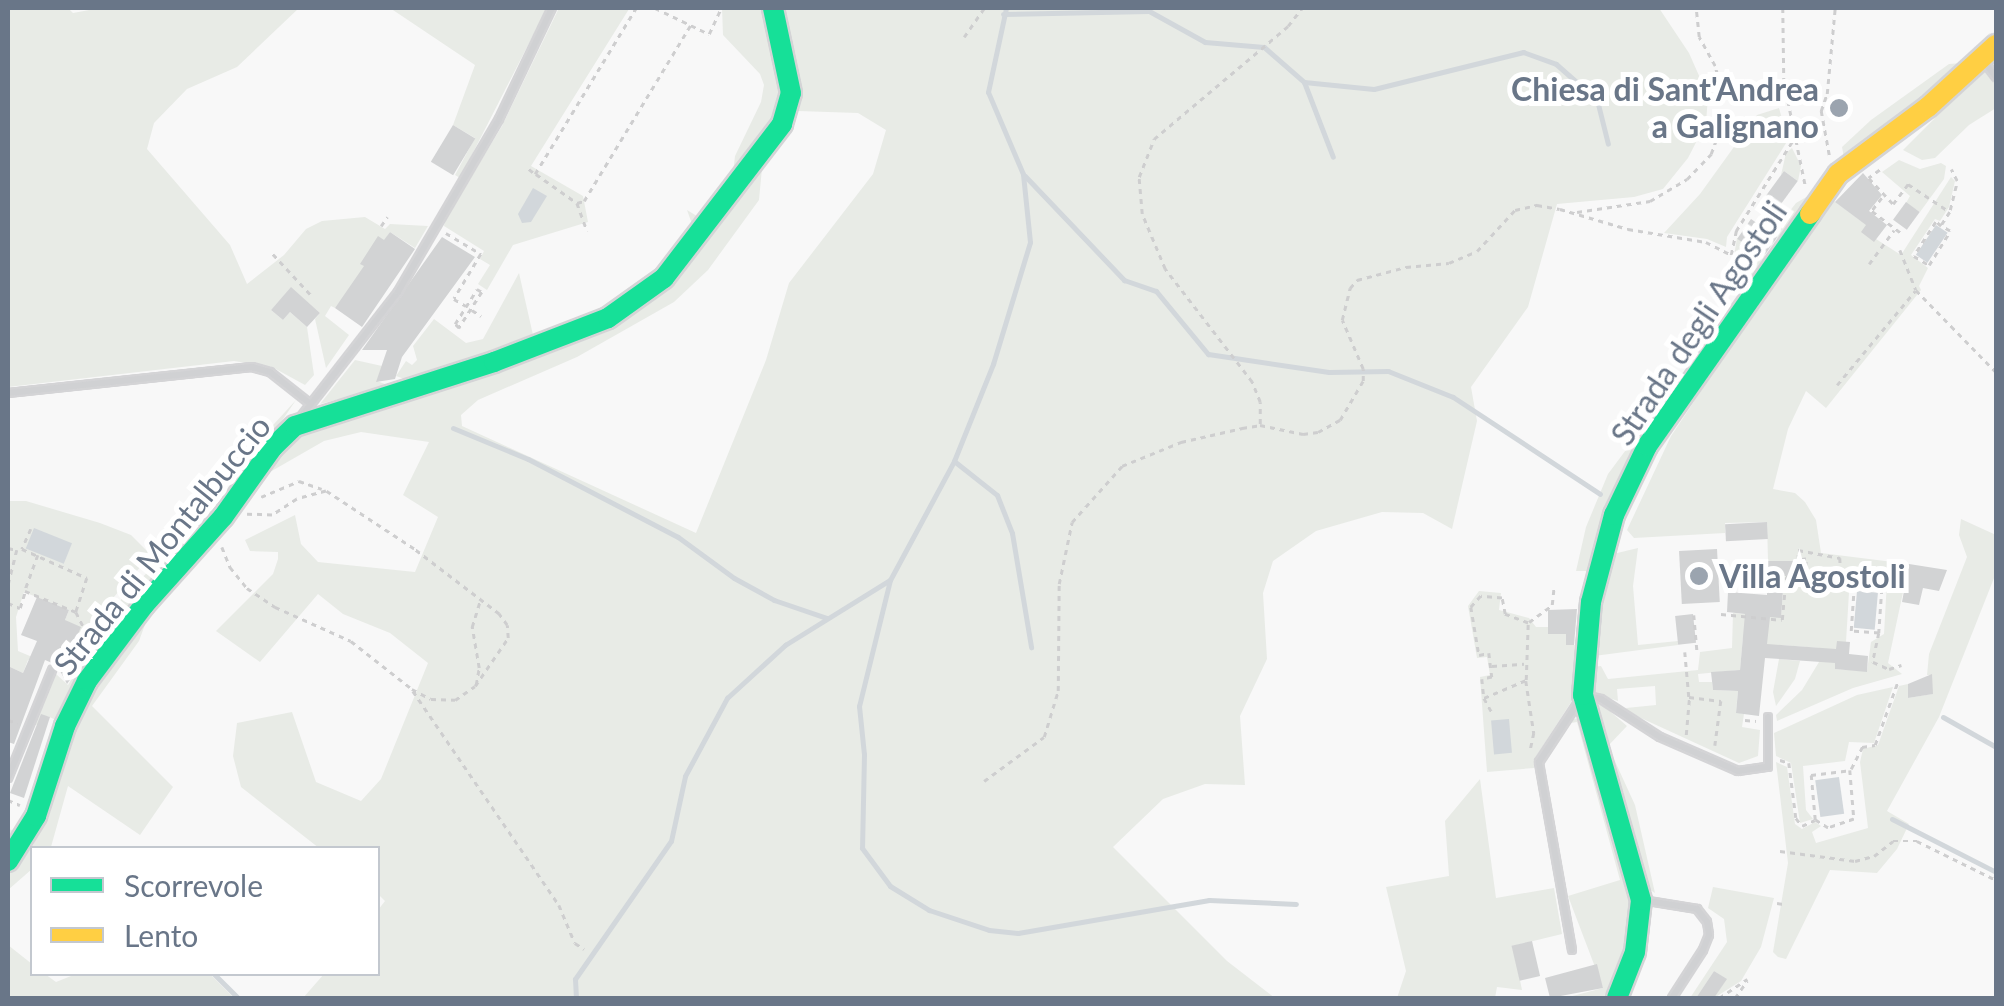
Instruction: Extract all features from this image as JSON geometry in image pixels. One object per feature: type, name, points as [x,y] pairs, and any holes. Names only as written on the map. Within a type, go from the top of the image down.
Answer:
[{"type":"street","name":"Strada di Montalbuccio","points":[[8,861],[36,816],[65,726],[87,681],[144,605],[235,507],[272,447],[295,426],[494,362],[608,318],[664,278],[782,124],[790,93],[773,8]]},
{"type":"street","name":"Strada degli Agostoli","points":[[1616,998],[1635,952],[1641,900],[1583,695],[1591,602],[1628,482],[1647,446],[1838,174],[1928,107],[1989,52]]},
{"type":"lane","points":[[295,426],[308,402],[390,304],[499,118],[552,8]]},
{"type":"lane","points":[[1989,52],[1996,76]]},
{"type":"lane","points":[[8,393],[252,367],[270,372],[308,402]]},
{"type":"lane","points":[[8,778],[52,670]]},
{"type":"lane","points":[[1572,950],[1540,762],[1583,695],[1601,699],[1617,713],[1685,749],[1738,771],[1768,767],[1768,717]]},
{"type":"lane","points":[[1641,900],[1698,909],[1706,922],[1709,934],[1703,950],[1672,998]]},
{"type":"path","points":[[535,174],[636,8]]},
{"type":"path","points":[[655,8],[708,34],[721,8]]},
{"type":"path","points":[[964,37],[984,8]]},
{"type":"path","points":[[1260,425],[1260,402],[1252,382],[1165,269],[1142,214],[1139,177],[1154,139],[1288,26],[1302,8]]},
{"type":"path","points":[[1576,212],[1650,201],[1687,180],[1711,154],[1722,124],[1722,94],[1715,66],[1699,37],[1696,8]]},
{"type":"path","points":[[1783,8],[1784,82],[1806,190]]},
{"type":"path","points":[[1835,8],[1822,111],[1828,154],[1838,174]]},
{"type":"path","points":[[577,203],[584,201],[690,26]]},
{"type":"path","points":[[984,781],[1044,737],[1058,691],[1059,584],[1072,522],[1122,466],[1181,442],[1260,425],[1303,434],[1318,432],[1340,420],[1362,381],[1363,369],[1342,320],[1350,288],[1358,280],[1463,257],[1477,250],[1515,210],[1537,205],[1576,212],[1628,229],[1706,242],[1731,255],[1736,231],[1793,140]]},
{"type":"path","points":[[528,169],[577,203],[587,231]]},
{"type":"path","points":[[1941,226],[1950,212],[1957,181],[1951,169]]},
{"type":"path","points":[[1880,170],[1869,178],[1893,204],[1908,184],[1950,212]]},
{"type":"path","points":[[1883,197],[1872,212],[1900,233]]},
{"type":"path","points":[[380,226],[387,217]]},
{"type":"path","points":[[1936,222],[1941,226],[1950,232],[1928,265],[1914,256],[1936,222]]},
{"type":"path","points":[[435,228],[481,254],[454,300],[482,316]]},
{"type":"path","points":[[1869,264],[1895,228]]},
{"type":"path","points":[[1900,250],[1916,290],[1996,372]]},
{"type":"path","points":[[273,254],[312,296]]},
{"type":"path","points":[[1837,386],[1916,290]]},
{"type":"path","points":[[235,507],[300,480],[326,491],[414,549],[499,614],[508,631],[498,656],[476,686],[456,700],[431,698],[412,690]]},
{"type":"path","points":[[235,507],[254,516],[272,515],[297,499],[326,491]]},
{"type":"path","points":[[213,527],[230,567],[247,588],[275,607],[351,640],[412,690],[559,905],[575,943],[584,948]]},
{"type":"path","points":[[31,529],[22,549],[84,574],[87,585],[76,612]]},
{"type":"path","points":[[8,548],[17,550],[8,585]]},
{"type":"path","points":[[1721,614],[1782,620],[1786,577],[1805,577],[1806,560],[1798,560],[1798,550],[1840,558],[1840,576],[1854,579],[1851,631],[1879,633]]},
{"type":"path","points":[[8,604],[20,608],[38,555]]},
{"type":"path","points":[[1528,761],[1534,733],[1524,664],[1528,623],[1552,605],[1554,586]]},
{"type":"path","points":[[1854,587],[1882,589],[1873,662],[1889,670],[1900,665]]},
{"type":"path","points":[[26,591],[76,612],[90,639]]},
{"type":"path","points":[[1493,714],[1484,698],[1482,680],[1492,678],[1488,653],[1479,655],[1473,600],[1481,596],[1502,598],[1505,614],[1528,623]]},
{"type":"path","points":[[476,686],[479,668],[472,627],[480,601]]},
{"type":"path","points":[[1694,615],[1697,650]]},
{"type":"path","points":[[508,631],[517,632]]},
{"type":"path","points":[[1685,652],[1689,697],[1685,749]]},
{"type":"path","points":[[1490,666],[1524,664]]},
{"type":"path","points":[[1484,698],[1526,680]]},
{"type":"path","points":[[1815,820],[1828,828],[1854,819],[1850,770],[1862,748],[1875,744],[1898,681]]},
{"type":"path","points":[[1689,697],[1721,702],[1713,762]]},
{"type":"path","points":[[1777,760],[1789,763],[1797,822],[1806,826],[1815,820]]},
{"type":"path","points":[[1815,820],[1810,776],[1850,770]]},
{"type":"path","points":[[8,800],[22,805]]},
{"type":"path","points":[[1780,850],[1855,861],[1874,856],[1893,841],[1917,841],[1996,880]]},
{"type":"path","points":[[1777,903],[1784,904]]},
{"type":"path","points":[[1719,998],[1748,980],[1735,998]]},
{"type":"shaded area","points":[[8,8],[68,8],[73,13],[100,8],[299,8],[237,67],[187,89],[154,123],[147,149],[230,245],[247,284],[284,255],[306,229],[322,221],[365,217],[385,229],[390,224],[428,226],[415,248],[390,232],[367,268],[335,308],[331,306],[325,316],[349,335],[326,368],[315,319],[320,313],[291,288],[271,310],[283,320],[290,312],[307,327],[314,375],[305,385],[272,367],[234,361],[8,387]]},
{"type":"shaded area","points":[[390,8],[547,8],[460,178],[455,175],[475,138],[453,125],[475,65]]},
{"type":"shaded area","points":[[559,8],[629,9],[531,166],[583,196],[588,222],[513,245],[487,290],[478,284],[490,265],[480,259],[484,251],[444,226],[445,220],[502,126]]},
{"type":"shaded area","points":[[722,8],[763,8],[782,93],[774,117],[733,173],[735,156],[761,102],[764,85],[760,74],[723,35]]},
{"type":"shaded area","points":[[779,8],[1659,8],[1689,53],[1708,96],[1706,123],[1688,158],[1663,189],[1634,197],[1557,204],[1528,307],[1471,387],[1477,421],[1452,529],[1423,513],[1382,512],[1316,531],[1273,561],[1263,593],[1267,659],[1240,716],[1245,785],[1205,784],[1163,799],[1113,847],[1227,961],[1275,998],[303,998],[322,976],[380,976],[380,907],[385,901],[380,896],[380,846],[316,846],[241,787],[233,756],[237,723],[292,712],[316,782],[361,801],[381,779],[428,663],[390,633],[343,614],[318,594],[260,662],[216,631],[273,574],[278,559],[278,552],[250,551],[245,540],[295,515],[301,544],[318,562],[415,572],[438,517],[403,495],[429,442],[361,432],[324,441],[263,476],[288,446],[318,426],[490,372],[681,269],[762,168],[759,200],[708,270],[674,302],[577,357],[478,400],[461,415],[462,426],[696,533],[766,360],[789,283],[873,174],[886,130],[858,113],[798,111],[801,92]]},
{"type":"shaded area","points":[[1962,63],[1844,158],[1842,147],[1871,120],[1949,64]]},
{"type":"shaded area","points":[[1981,72],[1990,72],[1996,81],[1996,108],[1969,125],[1935,158],[1922,160],[1903,150]]},
{"type":"shaded area","points":[[1779,108],[1788,140],[1727,237],[1726,247],[1707,239],[1664,233],[1700,194],[1757,115]]},
{"type":"shaded area","points":[[1792,148],[1801,166],[1798,181],[1784,171],[1781,175],[1786,153]]},
{"type":"shaded area","points":[[1899,160],[1920,169],[1941,163],[1946,166],[1944,179],[1920,212],[1906,203],[1910,196],[1882,172]]},
{"type":"shaded area","points":[[1951,177],[1955,181],[1949,207],[1940,221],[1935,219],[1911,255],[1928,268],[1919,286],[1921,290],[1826,408],[1806,391],[1788,429],[1773,489],[1795,493],[1805,502],[1816,520],[1821,553],[1909,564],[1888,663],[1902,674],[1853,688],[1777,721],[1776,715],[1802,690],[1819,662],[1820,648],[1781,645],[1779,653],[1743,637],[1740,670],[1698,674],[1699,682],[1712,682],[1713,690],[1738,691],[1736,712],[1744,714],[1742,727],[1760,730],[1758,756],[1739,763],[1630,713],[1626,708],[1656,705],[1655,686],[1617,689],[1618,701],[1591,692],[1593,667],[1601,666],[1608,679],[1698,670],[1700,652],[1732,648],[1733,613],[1781,617],[1784,576],[1804,576],[1805,561],[1768,561],[1767,522],[1725,523],[1725,533],[1634,538],[1627,530],[1671,436],[1830,198],[1861,221],[1865,216],[1876,239],[1901,255]],"holes":[[[1850,576],[1887,581],[1884,634],[1871,642],[1867,671],[1835,669],[1846,642]]]},
{"type":"shaded area","points":[[533,188],[547,196],[531,222],[522,223],[518,214]]},
{"type":"shaded area","points":[[1815,192],[1755,282],[1745,276],[1734,256],[1737,238],[1766,257],[1779,239],[1772,234],[1796,203]]},
{"type":"shaded area","points":[[687,210],[700,218],[659,272],[611,307],[489,357],[410,381],[396,376],[406,361],[412,365],[417,360],[413,346],[434,319],[466,343],[483,339],[519,273],[533,335],[600,308],[655,269],[692,224]]},
{"type":"shaded area","points":[[1936,225],[1948,233],[1927,263],[1916,255]]},
{"type":"shaded area","points":[[355,360],[382,366],[377,381],[390,386],[320,404]]},
{"type":"shaded area","points":[[296,400],[232,494],[140,599],[8,853],[8,829],[16,831],[26,808],[54,719],[47,716],[43,727],[34,724],[44,692],[56,674],[68,685],[122,598],[221,498],[263,436]]},
{"type":"shaded area","points":[[1658,416],[1608,506],[1589,571],[1576,571],[1586,527],[1608,474],[1646,423]]},
{"type":"shaded area","points":[[8,501],[26,501],[100,523],[131,535],[151,555],[75,641],[65,620],[69,610],[24,592],[16,617],[18,651],[37,659],[28,660],[23,673],[10,667],[8,672]]},
{"type":"shaded area","points":[[1961,519],[1996,535],[1996,573],[1939,717],[1887,811],[1909,824],[1897,849],[1877,873],[1830,870],[1786,959],[1778,957],[1773,952],[1788,863],[1776,762],[1787,767],[1795,824],[1802,829],[1815,822],[1821,826],[1812,832],[1816,843],[1868,828],[1860,762],[1863,749],[1878,745],[1899,686],[1908,684],[1908,698],[1932,694],[1932,675],[1927,675],[1929,654],[1967,557],[1959,535]]},
{"type":"shaded area","points":[[34,528],[72,543],[64,564],[26,548]]},
{"type":"shaded area","points":[[1638,548],[1633,586],[1638,645],[1678,641],[1678,645],[1594,656],[1591,630],[1613,554]]},
{"type":"shaded area","points":[[1479,591],[1501,593],[1499,610],[1529,618],[1536,627],[1548,627],[1548,634],[1566,634],[1566,645],[1580,645],[1575,696],[1537,755],[1534,768],[1487,772],[1480,677],[1490,675],[1487,657],[1477,658],[1468,606]]},
{"type":"shaded area","points":[[1857,591],[1878,593],[1875,630],[1854,628]]},
{"type":"shaded area","points":[[151,608],[139,641],[92,706],[173,787],[140,835],[68,786],[51,846],[32,846],[46,818],[79,708]]},
{"type":"shaded area","points":[[1779,659],[1800,661],[1795,679],[1776,706],[1773,692]]},
{"type":"shaded area","points":[[1893,687],[1874,743],[1849,742],[1845,761],[1803,766],[1806,810],[1813,819],[1800,823],[1791,763],[1776,756],[1774,733],[1857,695]]},
{"type":"shaded area","points":[[1594,703],[1604,706],[1627,726],[1608,746],[1635,805],[1655,893],[1646,887]]},
{"type":"shaded area","points":[[1579,718],[1633,899],[1627,952],[1609,998],[1565,998],[1603,988],[1568,896],[1620,880],[1577,722],[1571,723],[1545,763],[1570,720]]},
{"type":"shaded area","points":[[1509,719],[1512,753],[1494,754],[1491,721]]},
{"type":"shaded area","points":[[1839,777],[1844,814],[1820,817],[1815,780]]},
{"type":"shaded area","points":[[1480,779],[1496,898],[1554,888],[1562,934],[1513,946],[1522,990],[1497,987],[1495,998],[1397,998],[1406,971],[1386,887],[1449,876],[1445,821]]},
{"type":"shaded area","points":[[30,849],[30,871],[8,890],[8,875]]},
{"type":"shaded area","points":[[1713,887],[1774,898],[1761,947],[1741,981],[1714,998],[1726,979],[1714,971],[1696,998],[1690,998],[1727,942],[1724,919],[1708,908]]},
{"type":"shaded area","points":[[8,945],[30,962],[30,976],[48,976],[56,982],[71,976],[212,976],[234,998],[8,998]]},
{"type":"building","name":"Chiesa di Sant'Andrea a Galignano","points":[[1834,96],[1847,98],[1843,121],[1830,119]]},
{"type":"building","points":[[453,125],[475,138],[453,175],[431,162]]},
{"type":"building","points":[[1784,171],[1798,181],[1780,206],[1766,196]]},
{"type":"building","points":[[1863,173],[1882,195],[1869,211],[1887,225],[1874,242],[1861,232],[1866,225],[1835,202]]},
{"type":"building","points":[[1906,202],[1920,212],[1907,230],[1893,220]]},
{"type":"building","points":[[1751,219],[1777,237],[1763,257],[1737,239]]},
{"type":"building","points":[[390,232],[415,249],[362,327],[335,308],[364,266],[360,264],[378,236],[384,240]]},
{"type":"building","points":[[442,237],[475,257],[402,357],[395,379],[376,382],[387,350],[362,350]]},
{"type":"building","points":[[291,287],[320,313],[307,327],[290,312],[283,320],[271,310]]},
{"type":"building","points":[[1767,522],[1768,539],[1726,541],[1725,524]]},
{"type":"building","name":"Villa Agostoli","points":[[1717,549],[1720,602],[1682,604],[1679,551]]},
{"type":"building","points":[[1767,561],[1805,561],[1804,576],[1784,576],[1781,618],[1770,617],[1767,644],[1836,649],[1837,641],[1850,642],[1849,654],[1868,656],[1867,672],[1835,669],[1835,663],[1765,658],[1759,716],[1736,713],[1738,691],[1713,690],[1711,672],[1740,670],[1745,614],[1727,612],[1728,592],[1767,595]]},
{"type":"building","points":[[1909,564],[1947,570],[1939,591],[1923,588],[1919,605],[1902,602]]},
{"type":"building","points":[[37,597],[69,610],[65,620],[81,627],[66,662],[76,671],[67,684],[57,665],[45,660],[14,744],[8,742],[8,666],[23,673],[37,641],[21,635]]},
{"type":"building","points":[[1577,609],[1574,645],[1566,645],[1566,634],[1548,634],[1548,610]]},
{"type":"building","points":[[1693,614],[1696,643],[1678,645],[1675,616]]},
{"type":"building","points":[[1932,674],[1933,694],[1908,698],[1908,684]]},
{"type":"building","points":[[41,714],[50,717],[24,798],[10,793]]},
{"type":"building","points":[[1532,941],[1540,976],[1520,981],[1512,946]]},
{"type":"building","points":[[1597,964],[1603,988],[1550,998],[1545,978]]},
{"type":"building","points":[[1714,971],[1727,979],[1714,998],[1696,998]]},
{"type":"waterway","points":[[576,998],[575,979],[671,841],[685,776],[727,698],[785,645],[890,580],[954,461],[993,364],[1030,242],[1023,174],[988,92],[1006,8]]},
{"type":"waterway","points":[[1003,14],[1149,11],[1205,42],[1264,47],[1304,82],[1374,89],[1523,52],[1556,64],[1597,100],[1608,144]]},
{"type":"waterway","points":[[1304,82],[1333,157]]},
{"type":"waterway","points":[[1025,176],[1124,280],[1156,291],[1208,354],[1329,372],[1388,371],[1453,397],[1600,494]]},
{"type":"waterway","points":[[453,428],[528,459],[678,537],[734,578],[774,600],[827,618]]},
{"type":"waterway","points":[[954,461],[997,495],[1012,533],[1031,647]]},
{"type":"waterway","points":[[890,580],[859,706],[864,754],[862,848],[890,886],[929,910],[989,930],[1018,933],[1209,900],[1296,904]]},
{"type":"waterway","points":[[1943,717],[1996,747]]},
{"type":"waterway","points":[[1892,819],[1996,872]]},
{"type":"waterway","points":[[216,976],[238,998]]},
{"type":"traffic: fast","points":[[8,861],[36,816],[65,726],[87,681],[144,605],[223,517],[273,447],[295,426],[494,362],[608,318],[664,278],[782,124],[791,93],[773,8]]},
{"type":"traffic: fast","points":[[1617,998],[1635,952],[1641,900],[1583,695],[1591,602],[1614,515],[1647,446],[1810,214]]},
{"type":"traffic: slow","points":[[1810,214],[1838,174],[1928,107],[1996,45]]},
{"type":"place","name":"Chiesa di Sant'Andrea a Galignano","points":[[1839,108]]},
{"type":"place","name":"Villa Agostoli","points":[[1699,576]]}]
